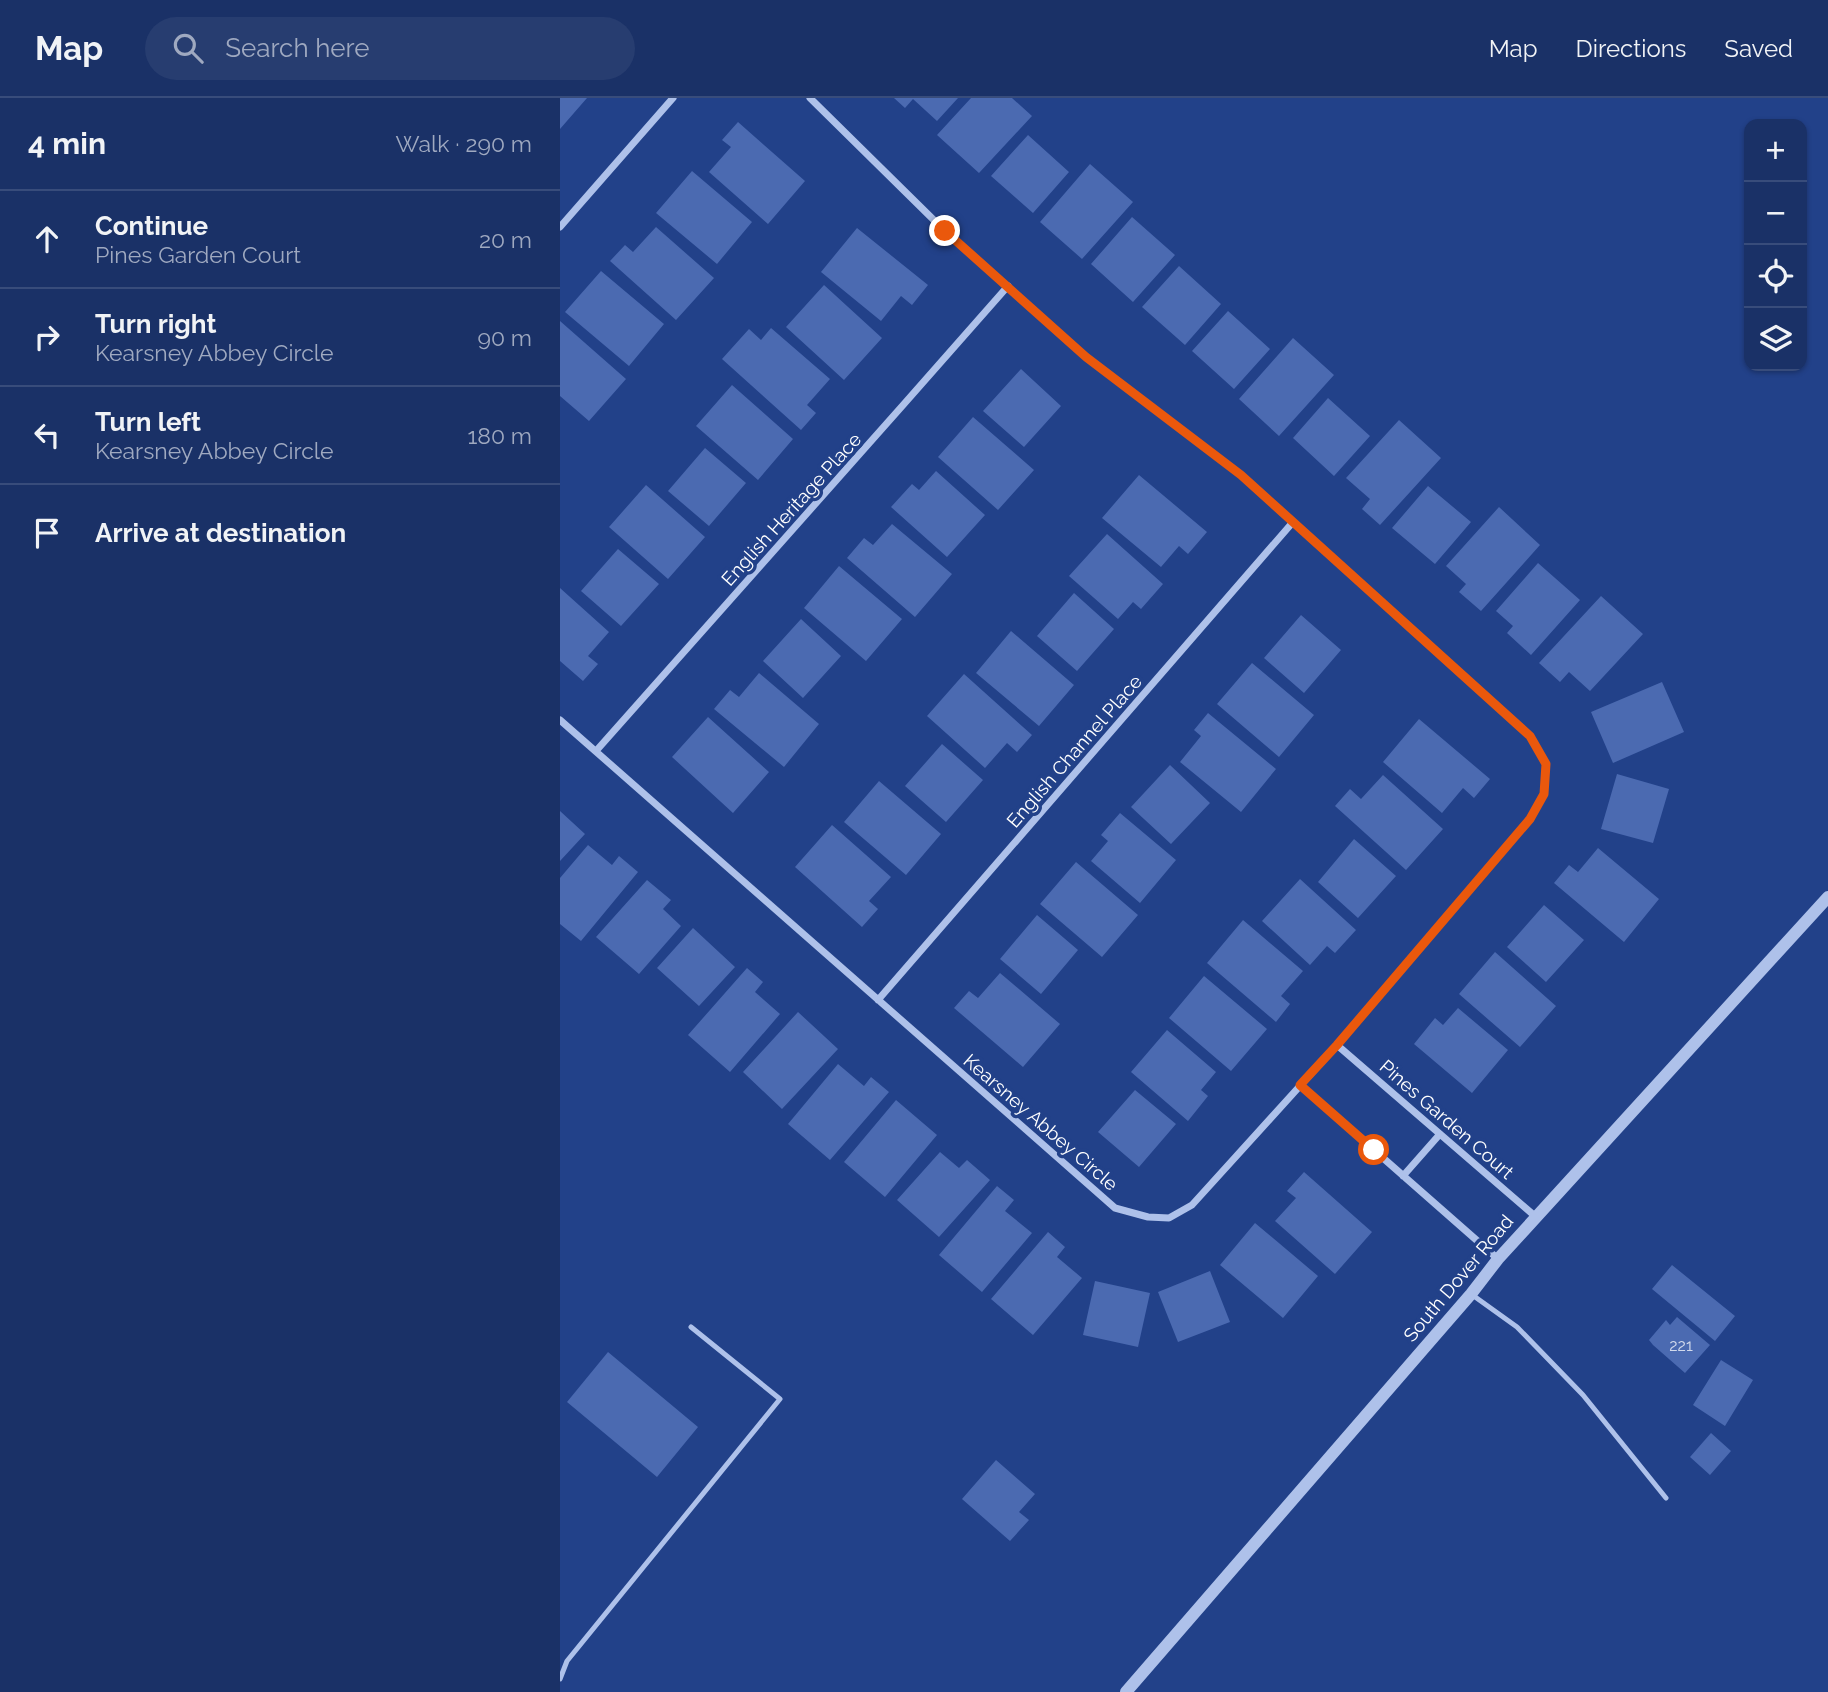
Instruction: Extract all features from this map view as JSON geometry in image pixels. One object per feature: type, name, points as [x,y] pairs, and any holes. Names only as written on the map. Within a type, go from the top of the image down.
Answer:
[{"type":"street","points":[[560,227],[673,98]]},
{"type":"street","name":"Kearsney Abbey Circle","points":[[560,720],[1115,1208],[1148,1217],[1169,1218],[1192,1205],[1337,1045],[1530,819],[1544,794],[1546,764],[1530,736],[1241,475],[1086,357],[945,231],[810,98]]},
{"type":"street","name":"English Heritage Place","points":[[596,751],[1008,286]]},
{"type":"street","name":"English Channel Place","points":[[878,1000],[1293,522]]},
{"type":"street","name":"South Dover Road","points":[[1126,1692],[1471,1294],[1498,1259],[1828,897]]},
{"type":"street","name":"Pines Garden Court","points":[[1337,1045],[1536,1217]]},
{"type":"street","points":[[1300,1085],[1498,1259]]},
{"type":"street","points":[[1403,1176],[1440,1134]]},
{"type":"lane","points":[[1471,1294],[1517,1327],[1583,1395],[1666,1498]]},
{"type":"lane","points":[[560,1679],[567,1661],[780,1399],[691,1327]]},
{"type":"building","points":[[560,98],[587,98],[560,129]]},
{"type":"building","points":[[894,98],[958,98],[937,121],[913,99],[905,108]]},
{"type":"building","points":[[971,98],[1012,98],[1032,116],[979,173],[937,135]]},
{"type":"building","points":[[738,122],[805,181],[768,224],[709,172],[731,147],[722,140]]},
{"type":"building","points":[[1028,135],[1069,172],[1033,213],[991,176]]},
{"type":"building","points":[[1090,164],[1133,202],[1082,259],[1040,222]]},
{"type":"building","points":[[692,171],[752,222],[717,264],[656,213]]},
{"type":"building","points":[[1132,217],[1175,255],[1133,302],[1091,264]]},
{"type":"building","points":[[656,227],[714,278],[676,320],[610,261],[625,245],[633,252]]},
{"type":"building","points":[[857,228],[928,285],[912,305],[901,296],[881,321],[821,272]]},
{"type":"building","points":[[1179,266],[1221,304],[1185,345],[1142,307]]},
{"type":"building","points":[[601,271],[664,324],[629,366],[565,312]]},
{"type":"building","points":[[824,285],[882,338],[844,380],[786,327]]},
{"type":"building","points":[[1228,311],[1270,349],[1234,389],[1192,351]]},
{"type":"building","points":[[560,321],[626,379],[589,421],[560,396]]},
{"type":"building","points":[[771,328],[830,379],[807,405],[816,413],[801,430],[722,359],[749,329],[761,340]]},
{"type":"building","points":[[1293,338],[1334,375],[1279,436],[1239,399]]},
{"type":"building","points":[[1021,369],[1061,406],[1024,447],[983,411]]},
{"type":"building","points":[[732,385],[793,439],[758,480],[696,426]]},
{"type":"building","points":[[1328,398],[1370,436],[1334,476],[1293,438]]},
{"type":"building","points":[[973,417],[1034,470],[998,510],[938,457]]},
{"type":"building","points":[[1399,420],[1441,458],[1380,525],[1362,509],[1370,499],[1346,478]]},
{"type":"building","points":[[705,448],[746,483],[709,526],[668,491]]},
{"type":"building","points":[[936,471],[985,515],[947,557],[891,507],[912,484],[919,490]]},
{"type":"building","points":[[1139,475],[1207,532],[1188,554],[1179,546],[1161,567],[1102,518]]},
{"type":"building","points":[[646,485],[705,537],[668,579],[609,527]]},
{"type":"building","points":[[1428,486],[1471,522],[1435,564],[1392,528]]},
{"type":"building","points":[[1499,507],[1540,545],[1481,611],[1459,592],[1466,584],[1446,566]]},
{"type":"building","points":[[892,524],[952,574],[915,617],[847,558],[864,538],[873,545]]},
{"type":"building","points":[[1107,534],[1163,584],[1141,609],[1133,602],[1118,619],[1069,576]]},
{"type":"building","points":[[618,549],[659,584],[621,626],[581,591]]},
{"type":"building","points":[[1538,563],[1580,600],[1531,655],[1507,633],[1513,626],[1496,611]]},
{"type":"building","points":[[839,566],[902,619],[866,661],[804,608]]},
{"type":"building","points":[[560,588],[609,632],[588,656],[598,664],[583,681],[560,661]]},
{"type":"building","points":[[1074,593],[1114,629],[1077,671],[1037,636]]},
{"type":"building","points":[[1601,596],[1643,634],[1590,691],[1569,672],[1560,682],[1539,663]]},
{"type":"building","points":[[1301,615],[1341,650],[1304,693],[1264,658]]},
{"type":"building","points":[[801,619],[841,656],[803,698],[763,661]]},
{"type":"building","points":[[1011,631],[1074,685],[1039,726],[976,673]]},
{"type":"building","points":[[1252,663],[1314,715],[1279,757],[1217,704]]},
{"type":"building","points":[[759,673],[819,724],[784,767],[714,709],[730,690],[739,697]]},
{"type":"building","points":[[964,674],[1032,735],[1017,752],[1007,743],[985,768],[927,716]]},
{"type":"building","points":[[1662,682],[1684,732],[1613,763],[1591,712]]},
{"type":"building","points":[[1208,713],[1276,769],[1241,812],[1180,762],[1201,736],[1194,730]]},
{"type":"building","points":[[708,717],[769,772],[733,813],[672,757]]},
{"type":"building","points":[[1419,719],[1490,779],[1474,798],[1463,788],[1442,813],[1383,762]]},
{"type":"building","points":[[942,744],[983,780],[946,822],[905,786]]},
{"type":"building","points":[[1170,765],[1210,803],[1171,844],[1131,807]]},
{"type":"building","points":[[1617,774],[1669,789],[1653,843],[1601,829]]},
{"type":"building","points":[[1383,775],[1443,829],[1406,870],[1335,806],[1350,789],[1361,799]]},
{"type":"building","points":[[879,781],[941,834],[906,875],[844,822]]},
{"type":"building","points":[[560,811],[585,834],[560,861]]},
{"type":"building","points":[[1120,813],[1176,860],[1140,903],[1091,861],[1108,841],[1101,835]]},
{"type":"building","points":[[832,825],[891,877],[869,901],[878,909],[862,927],[795,867]]},
{"type":"building","points":[[1354,839],[1396,876],[1358,918],[1318,882]]},
{"type":"building","points":[[588,845],[612,865],[619,856],[638,872],[581,941],[560,924],[560,878]]},
{"type":"building","points":[[1598,848],[1659,899],[1624,942],[1554,883],[1569,865],[1578,872]]},
{"type":"building","points":[[1076,862],[1138,915],[1102,957],[1040,904]]},
{"type":"building","points":[[1300,879],[1356,930],[1335,953],[1327,946],[1310,965],[1262,921]]},
{"type":"building","points":[[647,880],[671,900],[663,909],[681,926],[639,974],[596,937]]},
{"type":"building","points":[[1544,905],[1584,940],[1546,982],[1507,947]]},
{"type":"building","points":[[1037,915],[1078,950],[1041,994],[1000,959]]},
{"type":"building","points":[[1243,920],[1303,971],[1281,996],[1290,1004],[1276,1022],[1207,963]]},
{"type":"building","points":[[693,928],[735,967],[699,1006],[657,968]]},
{"type":"building","points":[[1495,952],[1556,1006],[1520,1047],[1459,994]]},
{"type":"building","points":[[747,968],[763,982],[755,992],[780,1014],[730,1072],[688,1035]]},
{"type":"building","points":[[1000,973],[1060,1024],[1023,1067],[954,1008],[969,991],[978,998]]},
{"type":"building","points":[[1204,976],[1267,1029],[1231,1071],[1169,1018]]},
{"type":"building","points":[[1458,1008],[1508,1050],[1472,1093],[1414,1044],[1435,1018],[1443,1025]]},
{"type":"building","points":[[798,1012],[838,1049],[782,1109],[743,1072]]},
{"type":"building","points":[[1167,1030],[1216,1072],[1201,1090],[1208,1096],[1188,1121],[1131,1072]]},
{"type":"building","points":[[838,1064],[864,1086],[871,1077],[889,1092],[830,1160],[788,1124]]},
{"type":"building","points":[[1135,1090],[1176,1124],[1139,1167],[1098,1132]]},
{"type":"building","points":[[896,1100],[937,1135],[885,1197],[844,1162]]},
{"type":"building","points":[[940,1152],[959,1168],[967,1160],[990,1180],[939,1237],[897,1200]]},
{"type":"building","points":[[1304,1172],[1372,1232],[1335,1274],[1275,1221],[1296,1198],[1287,1191]]},
{"type":"building","points":[[997,1186],[1014,1200],[1005,1211],[1032,1233],[982,1292],[939,1255]]},
{"type":"building","points":[[1255,1223],[1318,1276],[1283,1318],[1220,1265]]},
{"type":"building","points":[[1048,1232],[1065,1247],[1057,1257],[1082,1278],[1033,1335],[991,1299]]},
{"type":"building","points":[[1672,1265],[1735,1316],[1715,1341],[1652,1289]]},
{"type":"building","points":[[1210,1271],[1230,1322],[1178,1342],[1158,1292]]},
{"type":"building","points":[[1095,1281],[1150,1293],[1138,1347],[1083,1335]]},
{"type":"building","points":[[1677,1317],[1710,1345],[1685,1373],[1649,1340],[1666,1320],[1670,1325]]},
{"type":"building","points":[[608,1352],[698,1427],[657,1477],[567,1402]]},
{"type":"building","points":[[1721,1360],[1753,1380],[1725,1426],[1693,1405]]},
{"type":"building","points":[[1711,1433],[1731,1451],[1710,1475],[1690,1457]]},
{"type":"building","points":[[996,1460],[1035,1494],[1019,1512],[1029,1520],[1010,1541],[962,1499]]},
{"type":"route","points":[[945,231],[1086,357],[1241,475],[1530,736],[1546,764],[1544,794],[1530,819],[1300,1085],[1374,1150]]}]
